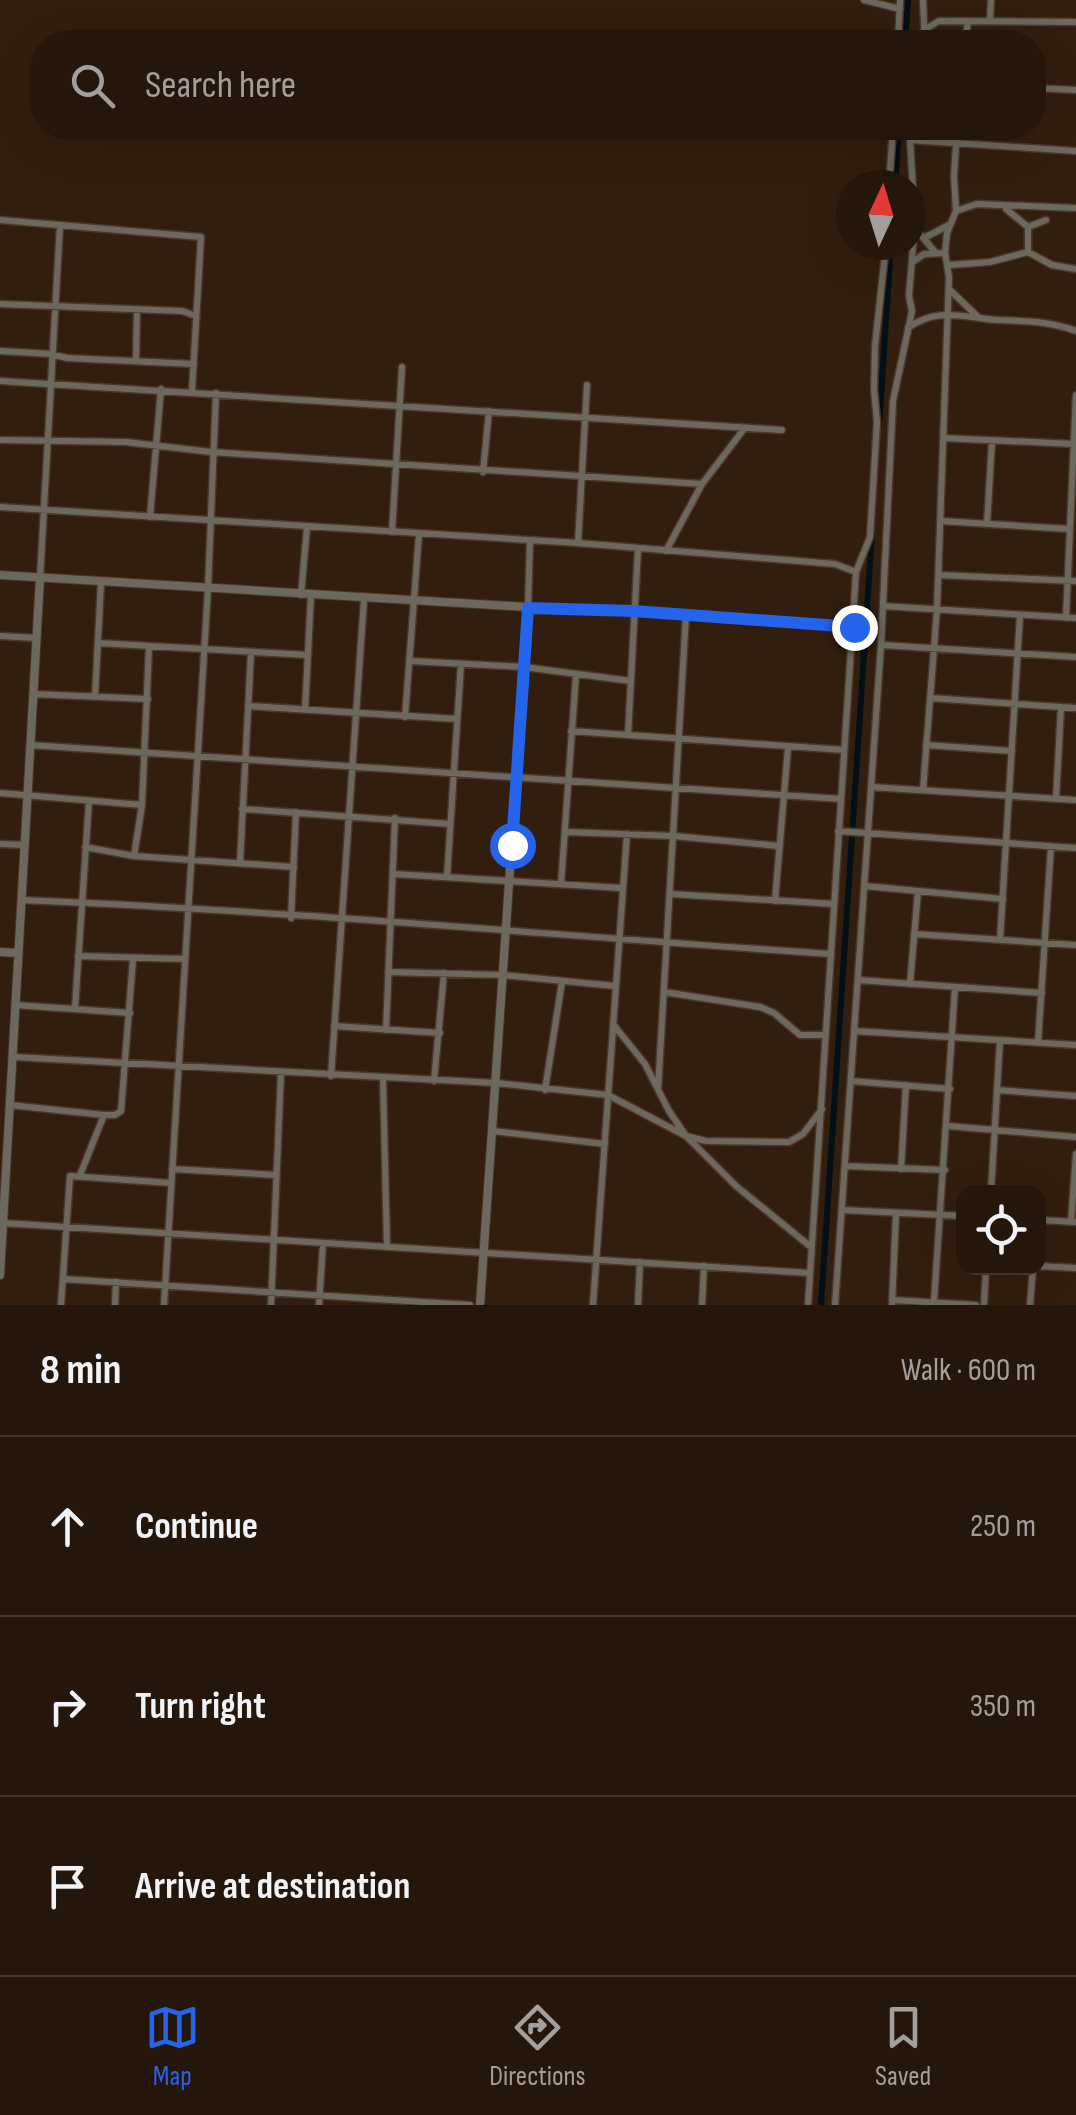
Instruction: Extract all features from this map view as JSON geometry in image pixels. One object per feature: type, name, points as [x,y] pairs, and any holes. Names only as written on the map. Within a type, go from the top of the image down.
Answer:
[{"type":"street","points":[[864,0],[900,10]]},
{"type":"street","points":[[899,30],[900,0]]},
{"type":"street","points":[[923,0],[924,30]]},
{"type":"street","points":[[990,21],[991,0]]},
{"type":"street","points":[[924,30],[938,21],[1076,22]]},
{"type":"street","points":[[967,30],[968,21]]},
{"type":"street","points":[[1046,89],[1076,90]]},
{"type":"street","points":[[891,170],[892,140]]},
{"type":"street","points":[[912,170],[910,140],[1076,151]]},
{"type":"street","points":[[923,790],[938,609],[949,289],[945,253],[956,211],[956,142]]},
{"type":"street","points":[[956,196],[968,207]]},
{"type":"street","points":[[956,211],[977,204],[1076,208]]},
{"type":"street","points":[[1004,206],[1028,228],[1028,252]]},
{"type":"street","points":[[0,220],[198,235],[202,243],[192,391]]},
{"type":"street","points":[[1028,228],[1046,220]]},
{"type":"street","points":[[926,237],[951,224]]},
{"type":"street","points":[[0,1275],[4,1123],[10,1105],[60,225]]},
{"type":"street","points":[[926,240],[936,252]]},
{"type":"street","points":[[949,265],[990,262],[1028,252],[1052,265],[1076,268]]},
{"type":"street","points":[[835,1305],[864,886],[864,834],[881,645],[892,401],[912,310],[909,296],[914,261],[924,254],[945,253]]},
{"type":"street","points":[[808,1305],[830,954],[842,832],[856,572],[870,537],[877,422],[875,359],[885,260]]},
{"type":"street","points":[[949,289],[977,316]]},
{"type":"street","points":[[0,304],[182,312],[196,316]]},
{"type":"street","points":[[136,310],[136,360]]},
{"type":"street","points":[[908,328],[926,317],[948,314],[1042,320],[1076,330]]},
{"type":"street","points":[[0,351],[194,364]]},
{"type":"street","points":[[392,532],[402,367]]},
{"type":"street","points":[[0,389],[3,381],[161,389],[782,430]]},
{"type":"street","points":[[578,543],[588,385]]},
{"type":"street","points":[[150,517],[161,389]]},
{"type":"street","points":[[164,1305],[212,522],[211,452],[216,393]]},
{"type":"street","points":[[1066,618],[1076,395]]},
{"type":"street","points":[[483,472],[490,412]]},
{"type":"street","points":[[666,551],[702,484],[745,428]]},
{"type":"street","points":[[944,438],[1075,444]]},
{"type":"street","points":[[0,440],[96,440],[396,466],[702,484]]},
{"type":"street","points":[[987,524],[992,441]]},
{"type":"street","points":[[0,507],[578,543],[835,564],[856,572]]},
{"type":"street","points":[[941,521],[1069,530]]},
{"type":"street","points":[[305,710],[307,526]]},
{"type":"street","points":[[405,717],[419,533]]},
{"type":"street","points":[[480,1305],[530,541]]},
{"type":"street","points":[[628,734],[638,549]]},
{"type":"street","points":[[0,575],[854,627]]},
{"type":"street","points":[[939,575],[1076,581]]},
{"type":"street","points":[[95,697],[101,582]]},
{"type":"street","points":[[330,1076],[364,599]]},
{"type":"street","points":[[882,606],[1076,618]]},
{"type":"street","points":[[1000,940],[1020,614]]},
{"type":"street","points":[[658,1089],[686,615]]},
{"type":"street","points":[[0,636],[36,638]]},
{"type":"street","points":[[98,643],[307,656]]},
{"type":"street","points":[[881,645],[1076,657]]},
{"type":"street","points":[[134,856],[142,805],[149,647]]},
{"type":"street","points":[[240,864],[250,653]]},
{"type":"street","points":[[410,661],[524,667],[631,681]]},
{"type":"street","points":[[448,878],[461,664]]},
{"type":"street","points":[[562,884],[576,675]]},
{"type":"street","points":[[34,694],[148,699]]},
{"type":"street","points":[[930,698],[1076,708]]},
{"type":"street","points":[[248,706],[457,719]]},
{"type":"street","points":[[1056,799],[1060,707]]},
{"type":"street","points":[[572,731],[844,750]]},
{"type":"street","points":[[30,745],[841,799]]},
{"type":"street","points":[[926,745],[1012,751]]},
{"type":"street","points":[[775,901],[788,748]]},
{"type":"street","points":[[871,787],[1076,800]]},
{"type":"street","points":[[0,793],[142,805]]},
{"type":"street","points":[[75,1008],[89,802]]},
{"type":"street","points":[[242,809],[450,824]]},
{"type":"street","points":[[291,918],[296,812]]},
{"type":"street","points":[[386,1030],[395,818]]},
{"type":"street","points":[[566,832],[674,836],[779,846]]},
{"type":"street","points":[[842,832],[1076,848]]},
{"type":"street","points":[[593,1305],[626,834]]},
{"type":"street","points":[[0,844],[25,845]]},
{"type":"street","points":[[1038,1042],[1051,846]]},
{"type":"street","points":[[85,847],[134,856],[294,867]]},
{"type":"street","points":[[394,874],[622,888]]},
{"type":"street","points":[[864,886],[1003,899]]},
{"type":"street","points":[[910,984],[918,891]]},
{"type":"street","points":[[670,894],[834,904]]},
{"type":"street","points":[[22,900],[506,928],[618,941],[830,954]]},
{"type":"street","points":[[914,934],[1076,945]]},
{"type":"street","points":[[0,952],[18,953]]},
{"type":"street","points":[[78,956],[185,959]]},
{"type":"street","points":[[10,1105],[104,1115],[122,1110],[133,959]]},
{"type":"street","points":[[388,972],[503,974],[616,986]]},
{"type":"street","points":[[434,1082],[444,973]]},
{"type":"street","points":[[858,980],[1042,993]]},
{"type":"street","points":[[545,1090],[562,982]]},
{"type":"street","points":[[934,1302],[956,988]]},
{"type":"street","points":[[664,992],[760,1007],[774,1013],[800,1035],[826,1035]]},
{"type":"street","points":[[16,1005],[130,1013]]},
{"type":"street","points":[[613,1024],[645,1064],[686,1136],[736,1186],[812,1248]]},
{"type":"street","points":[[334,1026],[440,1033]]},
{"type":"street","points":[[854,1031],[1076,1045]]},
{"type":"street","points":[[991,1185],[1000,1040]]},
{"type":"street","points":[[12,1057],[496,1083],[608,1095],[686,1136],[706,1142],[788,1142],[803,1134],[822,1110]]},
{"type":"street","points":[[0,1068],[12,1070]]},
{"type":"street","points":[[270,1305],[281,1073]]},
{"type":"street","points":[[383,1079],[387,1246]]},
{"type":"street","points":[[851,1081],[950,1089]]},
{"type":"street","points":[[900,1168],[906,1085]]},
{"type":"street","points":[[997,1090],[1076,1096]]},
{"type":"street","points":[[80,1176],[104,1115]]},
{"type":"street","points":[[947,1126],[1076,1137]]},
{"type":"street","points":[[493,1131],[604,1144]]},
{"type":"street","points":[[1046,1220],[1074,1222],[1076,1154]]},
{"type":"street","points":[[845,1166],[945,1170]]},
{"type":"street","points":[[172,1169],[276,1175]]},
{"type":"street","points":[[60,1305],[69,1177],[171,1183]]},
{"type":"street","points":[[842,1210],[956,1216]]},
{"type":"street","points":[[896,1214],[892,1302],[976,1305]]},
{"type":"street","points":[[2,1223],[809,1273]]},
{"type":"street","points":[[319,1305],[322,1243]]},
{"type":"street","points":[[638,1305],[640,1262]]},
{"type":"street","points":[[702,1305],[704,1266]]},
{"type":"street","points":[[1046,1267],[1076,1268]]},
{"type":"street","points":[[984,1305],[986,1275]]},
{"type":"street","points":[[1030,1305],[1035,1275]]},
{"type":"street","points":[[62,1279],[320,1295],[371,1302],[470,1305]]},
{"type":"street","points":[[115,1305],[116,1282]]},
{"type":"waterway","points":[[906,30],[908,0]]},
{"type":"waterway","points":[[896,170],[898,140]]},
{"type":"waterway","points":[[879,426],[890,260]]},
{"type":"waterway","points":[[821,1305],[872,533]]},
{"type":"route","points":[[512,845],[528,608],[634,611],[854,627]]}]
